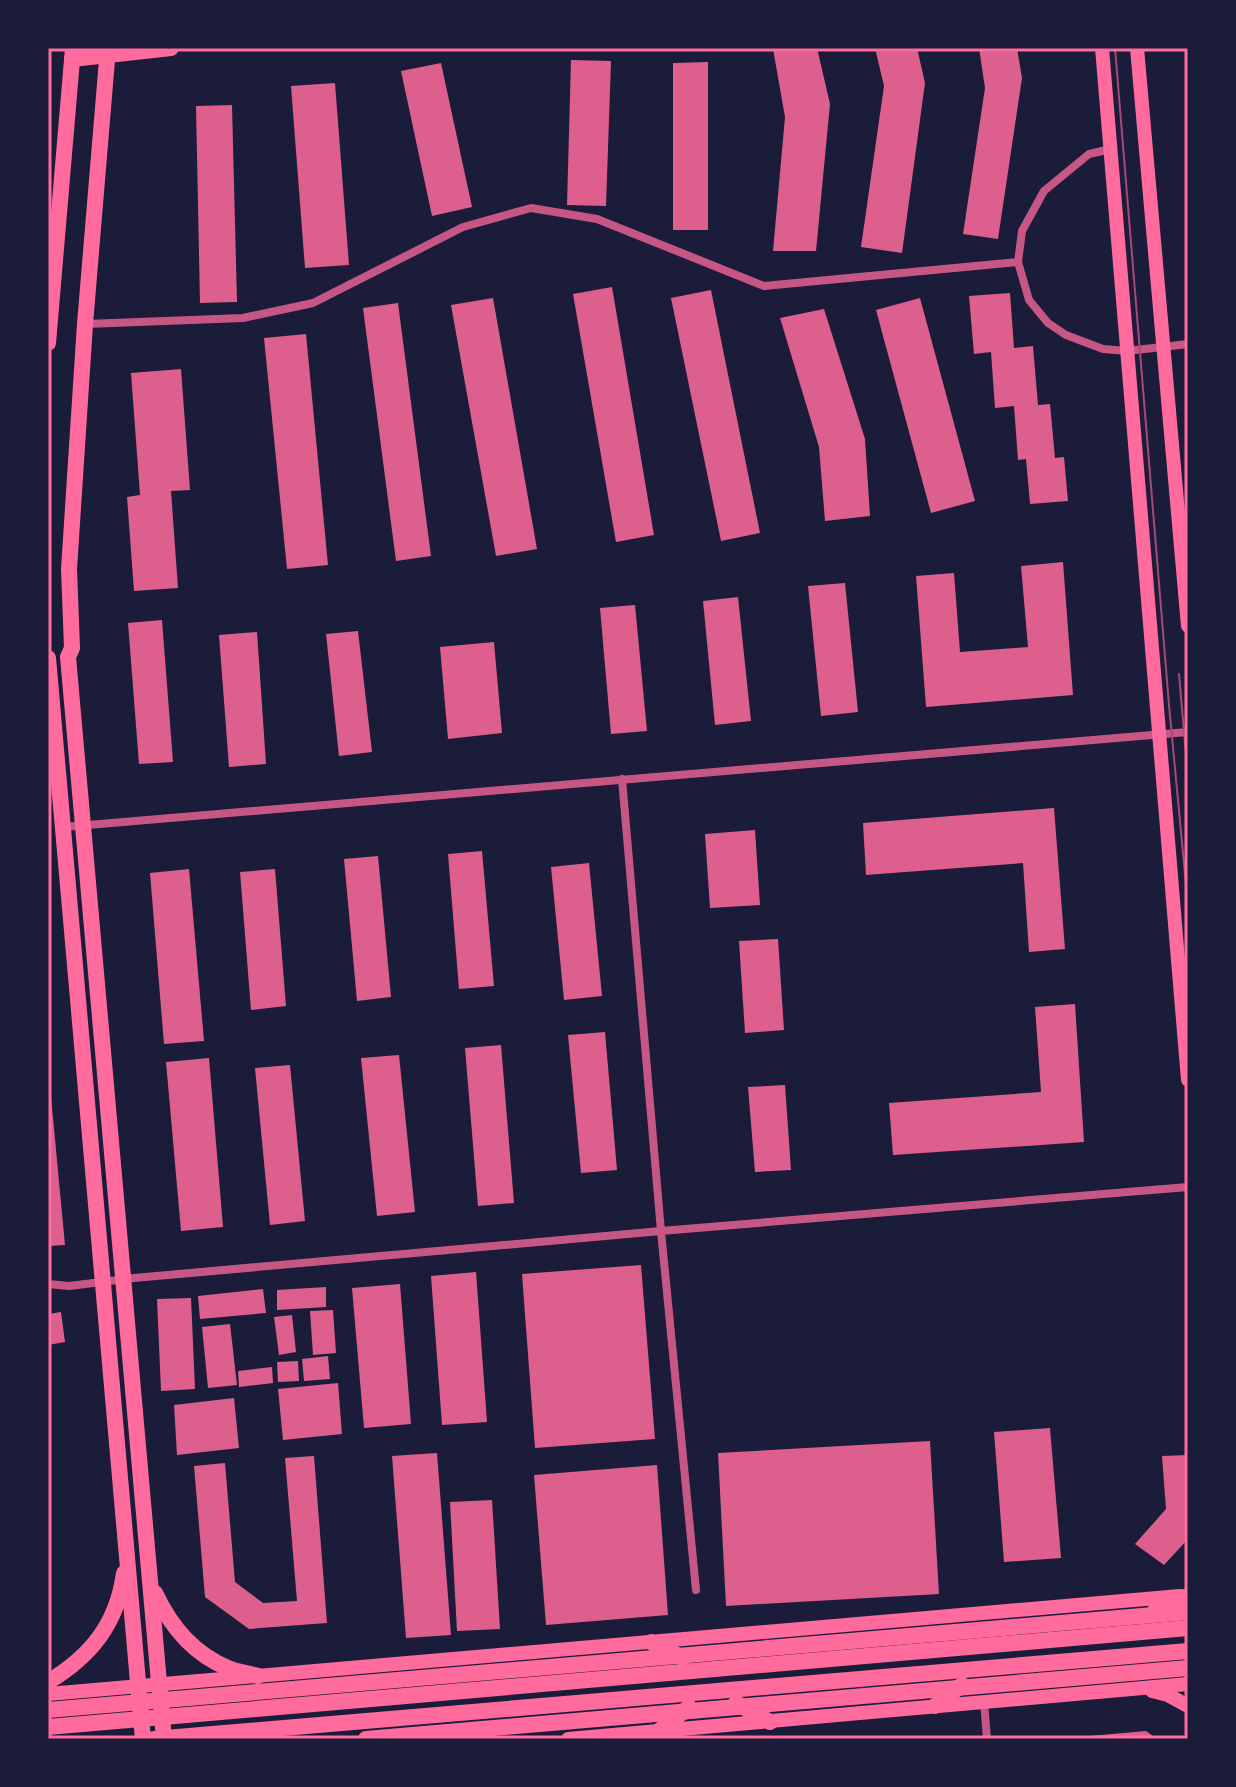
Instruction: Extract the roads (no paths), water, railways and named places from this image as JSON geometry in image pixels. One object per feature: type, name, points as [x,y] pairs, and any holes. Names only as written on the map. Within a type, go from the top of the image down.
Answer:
[{"type":"main road","points":[[48,343],[72,53],[171,48]]},
{"type":"main road","points":[[1102,48],[1188,1080]]},
{"type":"main road","points":[[1137,48],[1188,626]]},
{"type":"main road","points":[[108,51],[85,324],[69,569],[72,648],[68,657],[164,1739]]},
{"type":"main road","points":[[48,658],[143,1739]]},
{"type":"main road","points":[[48,1682],[69,1670],[94,1646],[111,1620],[122,1588],[127,1552]]},
{"type":"main road","points":[[151,1584],[164,1612],[180,1634],[204,1655],[227,1668],[258,1676]]},
{"type":"main road","points":[[48,1694],[1188,1596]]},
{"type":"main road","points":[[1130,1617],[1188,1596]]},
{"type":"main road","points":[[48,1710],[1130,1617],[1187,1624]]},
{"type":"main road","points":[[48,1727],[706,1670],[1187,1624]]},
{"type":"main road","points":[[651,1642],[706,1670]]},
{"type":"main road","points":[[154,1739],[256,1734],[300,1727],[1188,1651]]},
{"type":"main road","points":[[935,1706],[982,1668]]},
{"type":"main road","points":[[366,1739],[1188,1668]]},
{"type":"main road","points":[[679,1672],[686,1679],[681,1694]]},
{"type":"main road","points":[[568,1739],[659,1731],[711,1733],[770,1722],[1188,1684]]},
{"type":"main road","points":[[1140,1688],[1168,1695],[1188,1706]]},
{"type":"main road","points":[[711,1691],[770,1722]]},
{"type":"main road","points":[[659,1731],[711,1691]]},
{"type":"main road","points":[[298,1705],[300,1727]]},
{"type":"street","points":[[1111,149],[1089,154],[1044,191],[1022,231],[1018,262],[1029,300],[1048,323],[1066,335],[1103,349],[1127,351],[1188,344]]},
{"type":"street","points":[[85,324],[243,318],[313,303],[463,227],[531,208],[597,219],[764,286],[1018,262]]},
{"type":"street","points":[[64,827],[1188,732]]},
{"type":"street","points":[[622,779],[696,1590]]},
{"type":"street","points":[[48,1284],[69,1286],[661,1231],[1188,1187]]},
{"type":"street","points":[[984,1702],[987,1739]]},
{"type":"tram line","points":[[1115,48],[1188,906]]},
{"type":"tram line","points":[[1179,674],[1188,778]]}]
